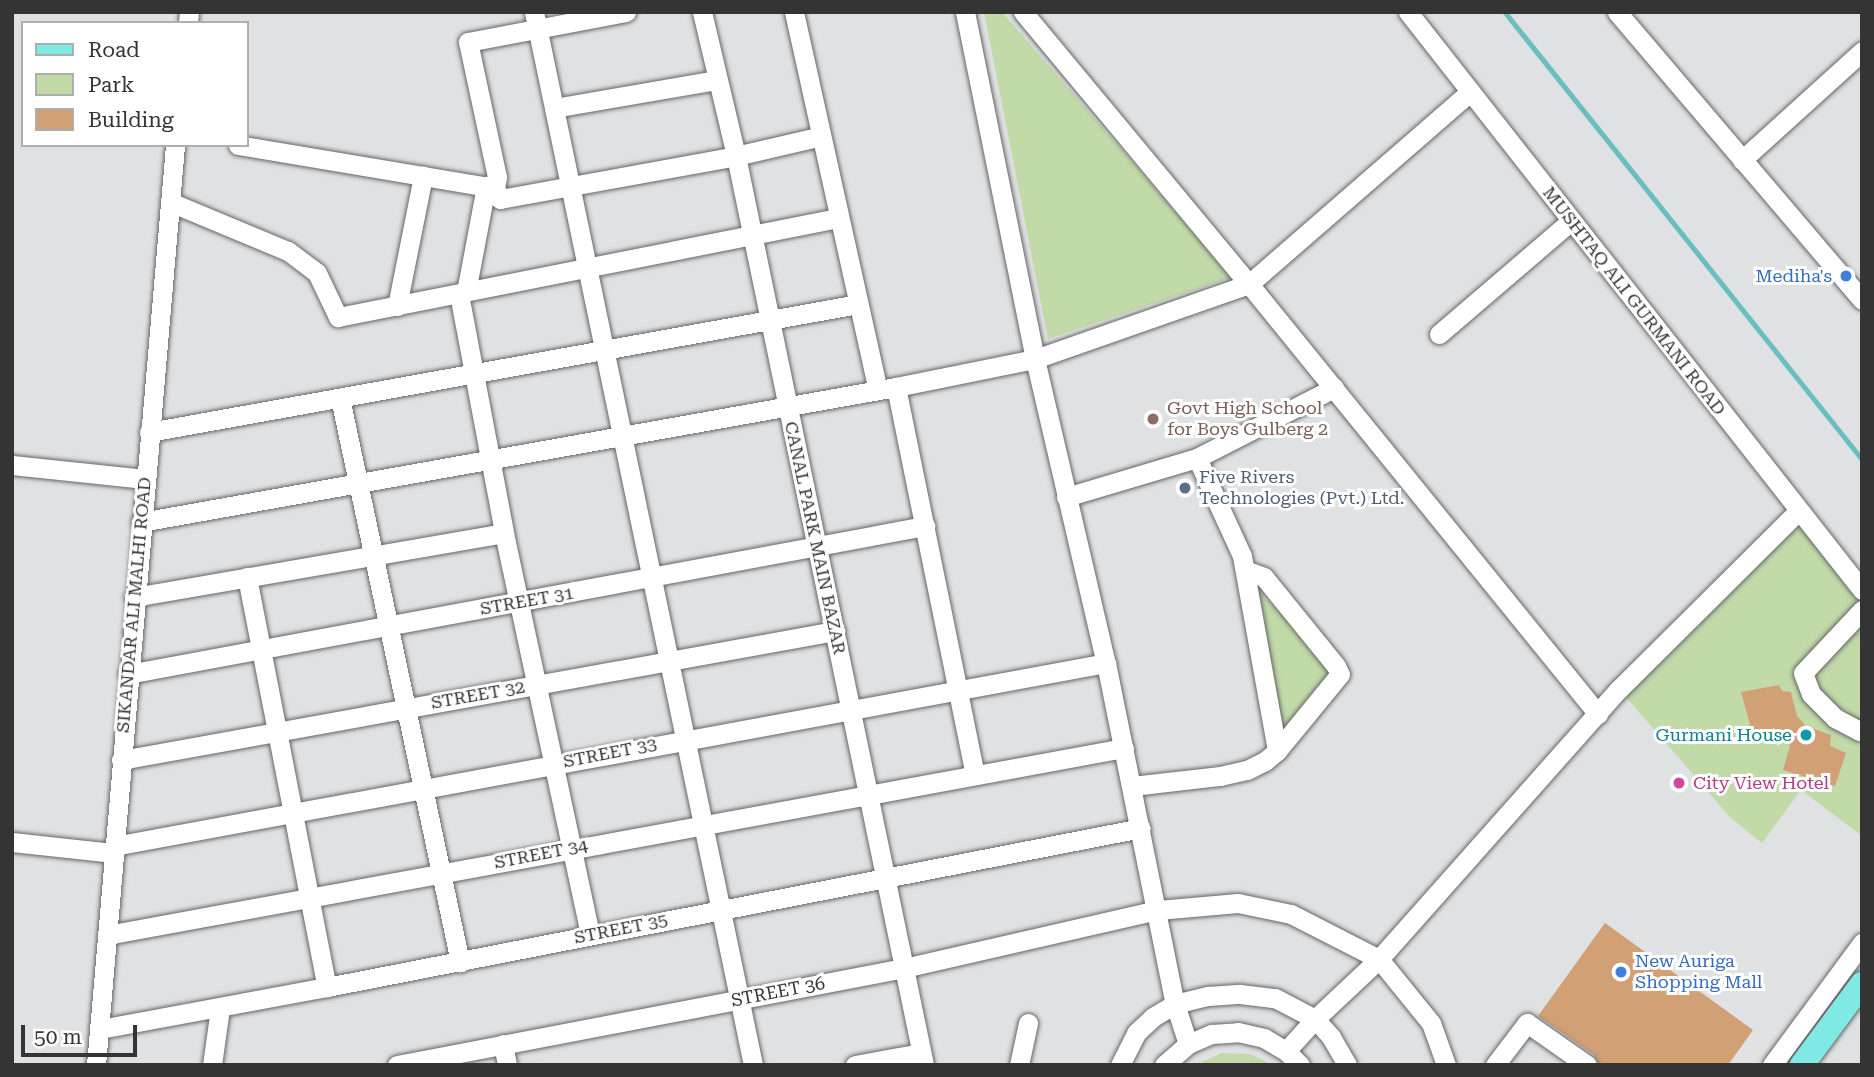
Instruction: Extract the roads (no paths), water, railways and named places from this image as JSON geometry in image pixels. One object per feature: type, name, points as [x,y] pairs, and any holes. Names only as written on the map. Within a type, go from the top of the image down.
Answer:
[{"type":"main road","points":[[1802,1065],[1862,984]]},
{"type":"street","points":[[590,935],[504,533],[474,374],[463,293],[491,187],[497,177],[468,42],[536,21],[626,12]]},
{"type":"street","name":"CANAL PARK MAIN BAZAR","points":[[702,12],[753,236],[923,1059]]},
{"type":"street","points":[[794,12],[858,304],[887,389],[925,526],[975,774]]},
{"type":"street","points":[[965,12],[1035,359],[1106,663],[1175,1004],[1188,1044]]},
{"type":"street","points":[[1023,12],[1249,284],[1598,714]]},
{"type":"street","name":"MUSHTAQ ALI GURMANI ROAD","points":[[1408,12],[1862,590]]},
{"type":"street","points":[[1617,12],[1862,300]]},
{"type":"street","points":[[536,21],[753,1065]]},
{"type":"street","points":[[1742,160],[1862,51]]},
{"type":"street","points":[[554,108],[716,80]]},
{"type":"street","points":[[141,522],[887,389],[1035,359],[1249,284],[1470,92]]},
{"type":"street","points":[[248,147],[491,187],[499,199],[736,156],[821,136]]},
{"type":"street","name":"SIKANDAR ALI MALHI ROAD","points":[[96,1065],[134,597],[175,147]]},
{"type":"street","points":[[397,306],[424,176]]},
{"type":"street","points":[[170,202],[288,251],[317,273],[338,317],[838,218]]},
{"type":"street","points":[[1439,334],[1572,222]]},
{"type":"street","points":[[149,432],[858,304]]},
{"type":"street","points":[[1066,497],[1197,458],[1334,388]]},
{"type":"street","points":[[340,398],[460,962]]},
{"type":"street","points":[[1197,458],[1239,547],[1277,751]]},
{"type":"street","points":[[12,465],[145,479]]},
{"type":"street","points":[[1164,1065],[1188,1044],[1212,1034],[1238,1032],[1264,1038],[1293,1058],[1315,1019],[1379,959],[1598,714],[1798,511]]},
{"type":"street","name":"STREET 31","points":[[128,674],[925,526]]},
{"type":"street","points":[[134,597],[504,533]]},
{"type":"street","points":[[1132,786],[1247,771],[1277,751],[1339,674],[1336,666],[1264,577],[1245,570]]},
{"type":"street","points":[[247,578],[327,987]]},
{"type":"street","points":[[1862,610],[1803,673],[1811,694],[1835,718],[1859,731],[1862,729]]},
{"type":"street","name":"STREET 32","points":[[121,760],[835,631]]},
{"type":"street","name":"STREET 33","points":[[12,842],[114,849],[293,812],[685,738],[1106,663]]},
{"type":"street","name":"STREET 34","points":[[107,935],[1124,748]]},
{"type":"street","name":"STREET 35","points":[[100,1028],[460,962],[885,876],[1141,828]]},
{"type":"street","name":"STREET 36","points":[[397,1065],[904,968],[1158,910],[1238,903],[1291,914],[1379,959]]},
{"type":"street","points":[[1772,1065],[1862,943]]},
{"type":"street","points":[[1379,959],[1431,1023],[1445,1055],[1446,1065]]},
{"type":"street","points":[[1120,1065],[1136,1033],[1153,1017],[1175,1004],[1208,996],[1240,994],[1275,998],[1315,1019],[1331,1037],[1347,1065]]},
{"type":"street","points":[[212,1065],[220,1008]]},
{"type":"street","points":[[1019,1065],[1028,1023]]},
{"type":"street","points":[[1495,1065],[1527,1024],[1587,1065]]},
{"type":"street","points":[[503,1044],[507,1065]]},
{"type":"street","points":[[855,1065],[923,1059]]},
{"type":"waterway","points":[[1505,12],[1862,459]]},
{"type":"place","name":"Mediha's","points":[[1846,276]]},
{"type":"place","name":"Govt High School for Boys Gulberg 2","points":[[1153,419]]},
{"type":"place","name":"Five Rivers Technologies (Pvt.) Ltd.","points":[[1185,488]]},
{"type":"place","name":"Gurmani House","points":[[1806,735]]},
{"type":"place","name":"City View Hotel","points":[[1679,783]]},
{"type":"place","name":"New Auriga Shopping Mall","points":[[1621,972]]}]
